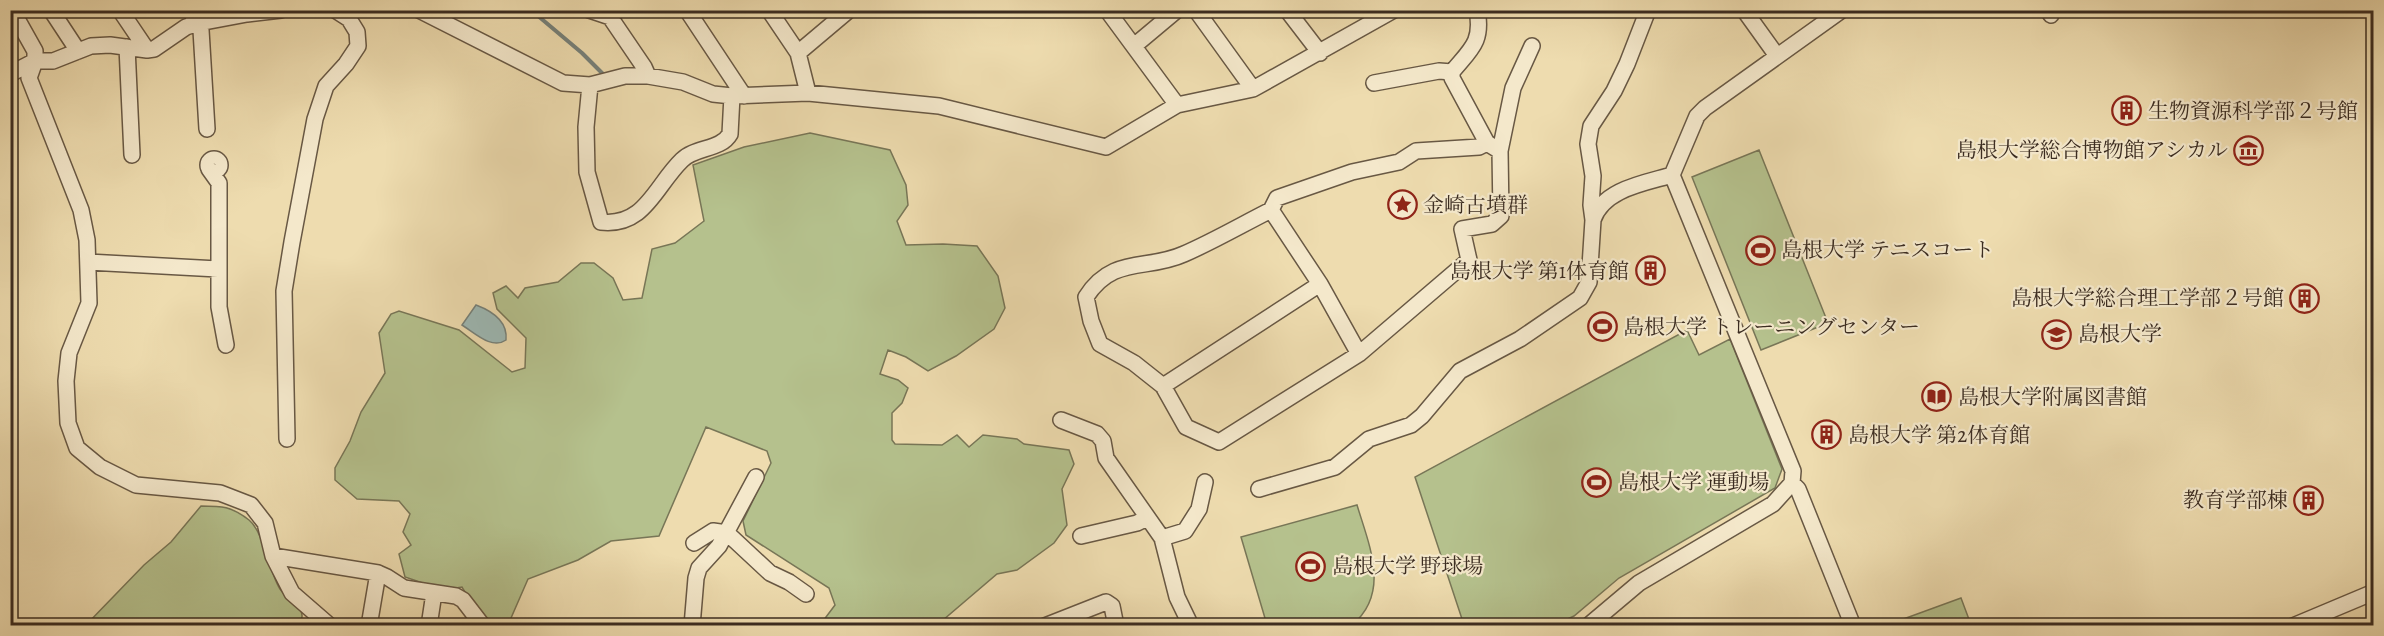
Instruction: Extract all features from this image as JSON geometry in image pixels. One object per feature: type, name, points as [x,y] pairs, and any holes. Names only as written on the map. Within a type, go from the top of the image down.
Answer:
[{"type":"street","points":[[12,10],[33,45],[35,61],[29,78],[81,210],[87,240],[88,303],[84,318],[72,342],[66,364],[68,423],[77,448],[100,467],[136,485],[220,493],[251,505],[265,523],[273,556],[292,593],[330,626]]},
{"type":"street","points":[[51,10],[78,51]]},
{"type":"street","points":[[120,10],[147,50]]},
{"type":"street","points":[[10,74],[35,61],[53,61],[100,45],[147,50],[160,46],[186,27],[195,17],[281,10]]},
{"type":"street","points":[[287,440],[284,291],[304,175],[315,118],[326,86],[346,64],[358,46],[357,32],[349,19],[335,10]]},
{"type":"street","points":[[589,10],[614,14],[648,75]]},
{"type":"street","points":[[590,85],[586,127],[587,172],[601,222],[610,223],[631,219],[682,160],[693,153],[721,143],[730,134],[738,96],[687,10]]},
{"type":"street","points":[[769,10],[798,53],[808,93]]},
{"type":"street","points":[[798,53],[849,10]]},
{"type":"street","points":[[1107,10],[1177,105]]},
{"type":"street","points":[[1134,46],[1177,10]]},
{"type":"street","points":[[1197,10],[1253,89]]},
{"type":"street","points":[[1287,10],[1320,53]]},
{"type":"street","points":[[1477,10],[1480,31],[1477,40],[1452,72],[1452,78],[1487,143],[1500,151]]},
{"type":"street","points":[[1259,489],[1335,467],[1369,439],[1411,425],[1422,416],[1460,370],[1520,339],[1580,298],[1586,291],[1591,274],[1593,220],[1591,205],[1593,176],[1588,144],[1590,126],[1614,91],[1648,10]]},
{"type":"street","points":[[1744,10],[1777,57]]},
{"type":"street","points":[[1588,626],[1639,583],[1773,504],[1792,483],[1793,471],[1672,175],[1697,116],[1705,108],[1842,10]]},
{"type":"street","points":[[423,12],[563,83],[590,85],[625,76],[648,75],[684,82],[713,94],[738,96],[808,93],[939,106],[1106,147],[1177,105],[1253,89],[1320,53],[1384,13]]},
{"type":"street","points":[[195,17],[207,129]]},
{"type":"street","points":[[1487,143],[1479,147],[1416,151],[1399,162],[1352,172],[1278,198],[1271,210],[1182,255],[1119,268],[1096,282],[1086,297],[1091,321],[1100,344],[1134,363],[1163,386],[1186,427],[1219,442],[1359,354],[1469,260],[1462,229],[1492,224],[1501,216],[1500,151],[1513,88],[1532,46]]},
{"type":"street","points":[[127,47],[132,155]]},
{"type":"street","points":[[1374,83],[1439,71],[1452,72]]},
{"type":"street","points":[[209,169],[219,183],[219,307],[226,345]]},
{"type":"street","points":[[1593,220],[1603,202],[1612,196],[1631,187],[1672,175]]},
{"type":"street","points":[[1271,210],[1320,284],[1359,354]]},
{"type":"street","points":[[88,262],[218,269]]},
{"type":"street","points":[[1163,386],[1320,284]]},
{"type":"street","points":[[1061,420],[1097,434],[1103,441],[1106,458],[1162,538],[1177,597],[1191,626]]},
{"type":"street","points":[[692,626],[699,568],[719,546],[756,477]]},
{"type":"street","points":[[1162,538],[1185,531],[1199,509],[1204,482]]},
{"type":"street","points":[[1792,483],[1798,489],[1853,626]]},
{"type":"street","points":[[1081,536],[1137,523],[1147,518]]},
{"type":"street","points":[[694,543],[716,530],[727,533],[770,573],[806,594]]},
{"type":"street","points":[[273,556],[378,573],[404,588],[456,596],[463,600],[483,626]]},
{"type":"street","points":[[369,626],[378,573]]},
{"type":"street","points":[[2293,626],[2373,592]]},
{"type":"street","points":[[429,626],[434,593]]},
{"type":"street","points":[[1045,626],[1106,602],[1112,606],[1116,626]]},
{"type":"green space","points":[[810,133],[890,150],[906,185],[908,205],[897,221],[906,245],[977,246],[998,276],[1005,308],[994,329],[956,356],[928,371],[906,357],[888,350],[880,374],[898,380],[908,388],[902,403],[892,413],[892,440],[895,444],[942,445],[957,435],[969,447],[983,435],[1017,439],[1024,444],[1069,450],[1074,464],[1062,489],[1067,525],[1054,543],[1017,570],[997,574],[936,626],[826,625],[823,621],[835,605],[829,588],[746,535],[743,521],[771,463],[767,451],[706,427],[659,536],[611,541],[578,560],[528,579],[508,625],[483,622],[462,587],[443,590],[405,577],[399,554],[411,545],[403,532],[410,514],[399,501],[357,499],[335,480],[335,468],[350,441],[361,412],[385,373],[379,333],[391,314],[399,311],[459,330],[512,372],[525,368],[526,338],[497,309],[493,293],[506,286],[518,298],[525,288],[558,282],[581,263],[594,263],[613,278],[623,300],[642,298],[652,249],[675,243],[704,221],[693,165],[744,147]]},
{"type":"green space","name":"島根大学 テニスコート","points":[[1759,150],[1828,323],[1761,350],[1692,177]]},
{"type":"green space","name":"島根大学 運動場","points":[[1687,330],[1699,355],[1730,339],[1782,469],[1775,488],[1619,578],[1574,616],[1555,625],[1464,625],[1415,477]]},
{"type":"green space","name":"島根大学 野球場","points":[[1357,505],[1374,568],[1371,598],[1364,612],[1352,625],[1267,625],[1241,537]]},
{"type":"green space","points":[[201,506],[231,509],[243,515],[254,526],[259,533],[276,582],[284,594],[300,609],[302,619],[299,626],[85,626],[144,565],[171,542]]},
{"type":"green space","points":[[1961,598],[1970,622],[1962,625],[1887,625]]},
{"type":"water","points":[[476,305],[488,310],[502,322],[506,340],[501,343],[489,342],[462,325]]},
{"type":"waterway","points":[[531,10],[582,53],[605,76]]},
{"type":"place","name":"生物資源科学部２号館","points":[[2127,111]]},
{"type":"place","name":"島根大学総合博物館アシカル","points":[[2249,150]]},
{"type":"place","name":"金崎古墳群","points":[[1402,205]]},
{"type":"place","name":"島根大学 テニスコート","points":[[1760,250]]},
{"type":"place","name":"島根大学 第1体育館","points":[[1650,271]]},
{"type":"place","name":"島根大学総合理工学部２号館","points":[[2305,298]]},
{"type":"place","name":"島根大学 トレーニングセンター","points":[[1602,327]]},
{"type":"place","name":"島根大学","points":[[2057,334]]},
{"type":"place","name":"島根大学附属図書館","points":[[1937,397]]},
{"type":"place","name":"島根大学 第2体育館","points":[[1827,435]]},
{"type":"place","name":"島根大学 運動場","points":[[1597,482]]},
{"type":"place","name":"教育学部棟","points":[[2309,500]]},
{"type":"place","name":"島根大学 野球場","points":[[1311,566]]}]
